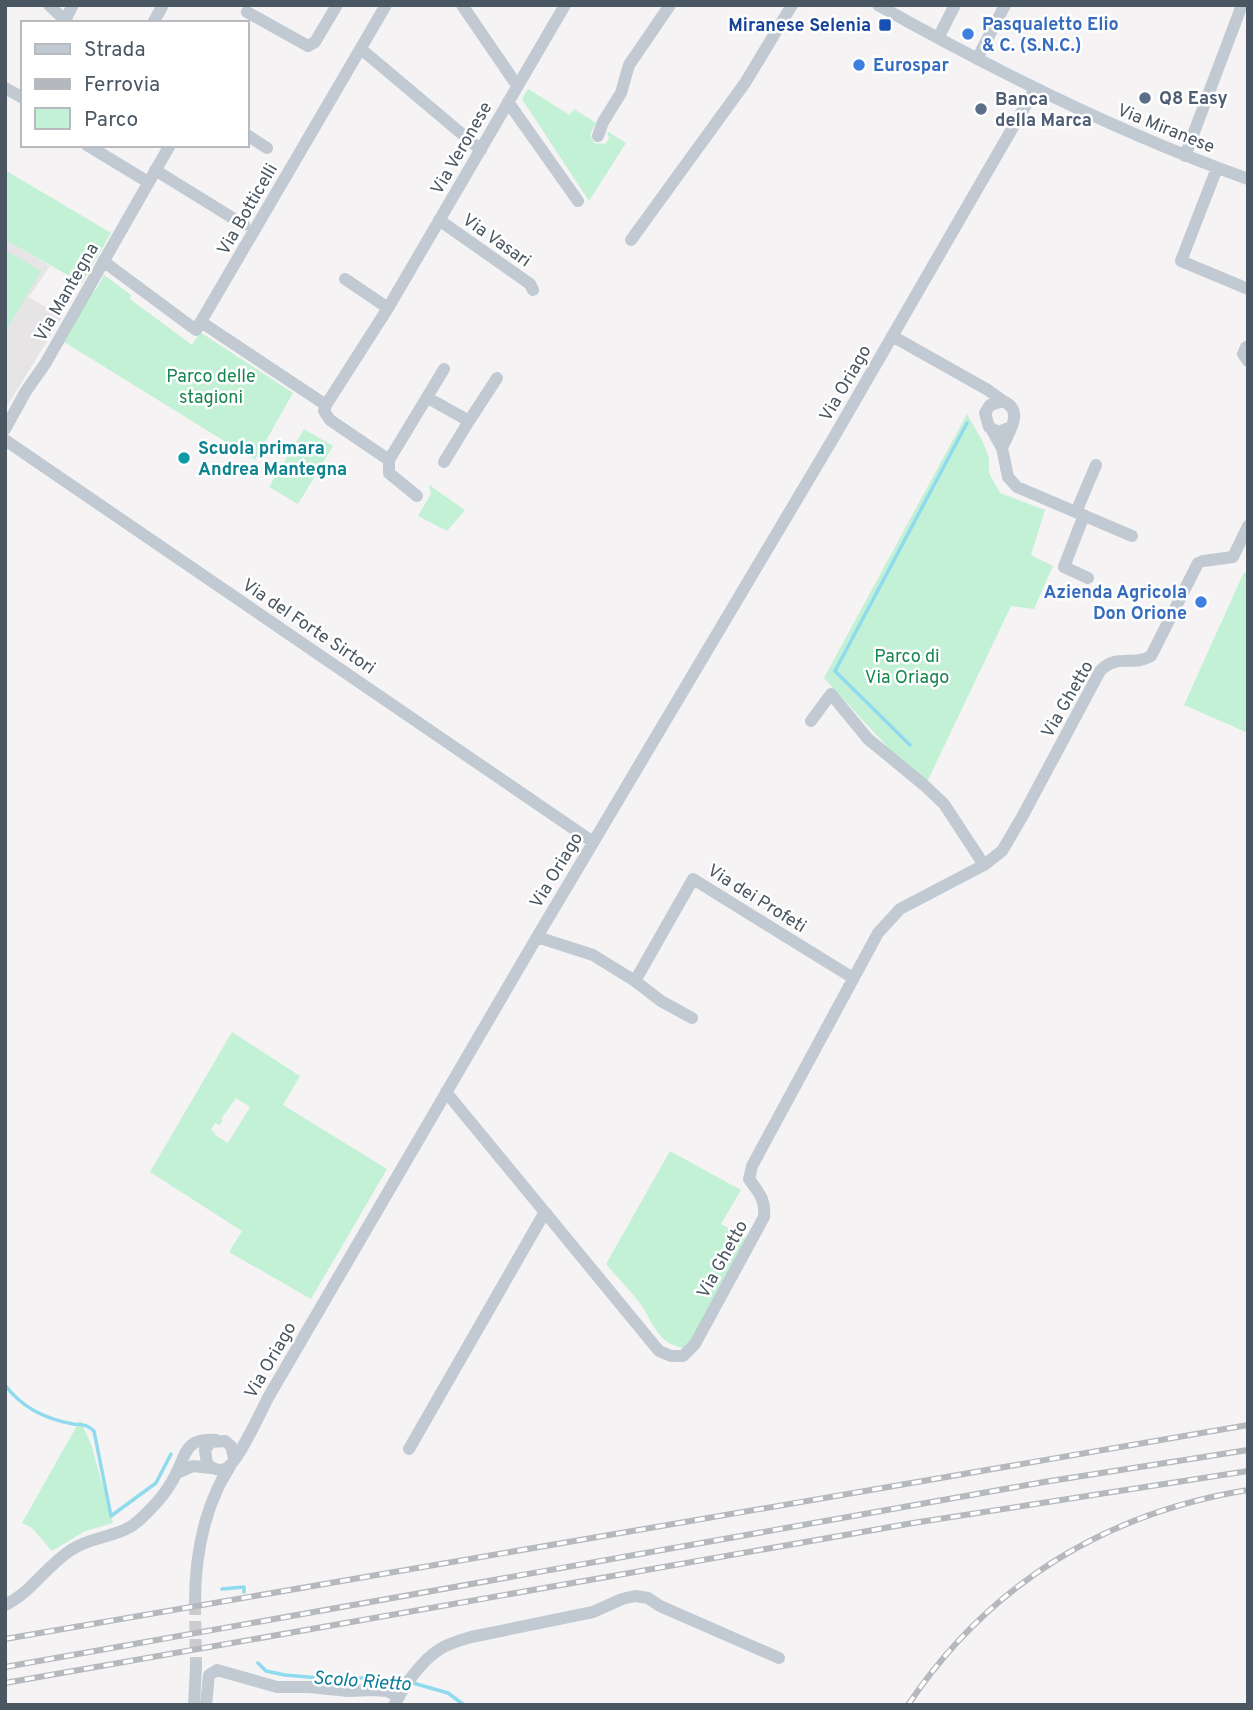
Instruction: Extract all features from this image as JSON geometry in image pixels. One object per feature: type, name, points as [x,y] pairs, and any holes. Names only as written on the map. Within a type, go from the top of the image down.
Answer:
[{"type":"street","points":[[49,5],[66,21],[73,5]]},
{"type":"street","points":[[154,21],[163,5]]},
{"type":"street","points":[[246,13],[308,46],[315,42],[337,5]]},
{"type":"street","name":"Via Botticelli","points":[[201,322],[386,5]]},
{"type":"street","points":[[462,5],[518,84]]},
{"type":"street","name":"Via Veronese","points":[[326,405],[388,308],[565,5]]},
{"type":"street","points":[[598,136],[603,122],[621,93],[629,65],[670,5]]},
{"type":"street","points":[[631,240],[745,83],[792,5]]},
{"type":"street","name":"Via Miranese","points":[[878,5],[1075,109],[1185,156],[1248,179]]},
{"type":"street","points":[[938,38],[955,5]]},
{"type":"street","points":[[977,59],[1006,5]]},
{"type":"street","points":[[1185,156],[1242,5]]},
{"type":"street","points":[[361,49],[481,150]]},
{"type":"street","points":[[5,88],[21,97]]},
{"type":"street","name":"Via Oriago","points":[[195,1603],[200,1547],[217,1489],[233,1460],[1035,89]]},
{"type":"street","points":[[508,102],[578,201]]},
{"type":"street","points":[[248,136],[267,148]]},
{"type":"street","points":[[90,147],[148,181]]},
{"type":"street","name":"Via Mantegna","points":[[5,429],[26,391],[40,374],[169,147]]},
{"type":"street","name":"Via Miranese","points":[[1217,168],[1181,261],[1248,289]]},
{"type":"street","points":[[155,170],[244,225]]},
{"type":"street","name":"Via Vasari","points":[[439,220],[530,284],[533,290]]},
{"type":"street","points":[[103,261],[196,330],[201,322],[326,405],[324,411],[330,419],[389,460]]},
{"type":"street","points":[[345,279],[388,308]]},
{"type":"street","name":"Via Oriago","points":[[892,336],[1003,401]]},
{"type":"street","points":[[1246,347],[1243,354],[1248,361]]},
{"type":"street","points":[[417,496],[389,473],[389,460],[444,369]]},
{"type":"street","points":[[444,462],[497,378]]},
{"type":"street","name":"Via Oriago","points":[[966,380],[982,397],[986,423],[1002,447],[1008,477],[1014,485],[1132,536]]},
{"type":"street","points":[[428,398],[469,421]]},
{"type":"street","points":[[985,413],[990,405],[1003,401],[1010,405],[1015,413],[1002,447]]},
{"type":"street","points":[[992,430],[1003,432],[1011,427]]},
{"type":"street","name":"Via del Forte Sirtori","points":[[5,440],[593,842]]},
{"type":"street","points":[[1088,578],[1064,567],[1096,465]]},
{"type":"street","name":"Via Ghetto","points":[[446,1093],[659,1351],[671,1356],[683,1356],[695,1344],[765,1217],[762,1195],[749,1180],[752,1166],[878,933],[894,914],[984,865],[1002,851],[1100,671],[1115,661],[1144,660],[1151,656],[1198,563],[1234,557],[1248,526]]},
{"type":"street","points":[[811,721],[831,694],[869,738],[944,804],[984,865]]},
{"type":"street","name":"Via dei Profeti","points":[[635,981],[693,878],[853,978]]},
{"type":"street","points":[[537,937],[593,955],[661,1001],[692,1018]]},
{"type":"street","points":[[409,1450],[542,1217],[547,1214]]},
{"type":"street","name":"Via Oriago","points":[[217,1489],[213,1469],[205,1460],[205,1450],[220,1441],[239,1436],[253,1424]]},
{"type":"street","points":[[5,1605],[23,1595],[71,1550],[89,1540],[130,1527],[157,1502],[177,1473],[188,1448],[194,1443],[200,1440],[220,1441],[233,1450],[233,1460],[223,1469],[193,1466],[177,1473]]},
{"type":"street","points":[[206,1705],[209,1675],[218,1670],[277,1687],[402,1692],[439,1649],[452,1643],[593,1612],[622,1599],[635,1597],[648,1598],[779,1658]]},
{"type":"street","points":[[194,1705],[196,1666]]},
{"type":"shaded area","points":[[5,240],[50,266],[29,297],[62,317],[5,409]]},
{"type":"green space","points":[[528,89],[570,115],[574,109],[596,123],[590,134],[594,143],[605,144],[609,139],[607,131],[626,143],[589,201],[522,99]]},
{"type":"green space","points":[[5,170],[111,233],[82,283],[5,240]]},
{"type":"green space","points":[[5,250],[41,271],[5,333]]},
{"type":"green space","name":"Parco delle stagioni","points":[[104,275],[131,295],[130,299],[192,345],[200,332],[293,393],[255,460],[61,340],[90,289],[96,290]]},
{"type":"green space","name":"Parco di Via Oriago","points":[[967,414],[983,442],[989,458],[989,473],[1000,493],[1045,510],[1031,555],[1053,566],[1034,609],[1011,606],[927,782],[906,767],[824,678]]},
{"type":"green space","points":[[304,429],[333,446],[298,504],[269,487]]},
{"type":"green space","points":[[429,485],[465,510],[447,531],[418,516],[431,494]]},
{"type":"green space","points":[[1244,572],[1248,574],[1248,733],[1184,705]]},
{"type":"green space","points":[[232,1032],[300,1076],[283,1105],[387,1169],[311,1299],[229,1252],[242,1231],[150,1172]],"holes":[[[236,1098],[250,1107],[228,1143],[211,1130],[215,1123],[220,1125],[223,1120],[221,1119]]]},
{"type":"green space","points":[[670,1151],[741,1190],[721,1224],[750,1239],[694,1341],[683,1348],[661,1336],[639,1302],[606,1264]]},
{"type":"green space","points":[[80,1420],[91,1444],[113,1523],[85,1531],[52,1551],[32,1528],[22,1523]]},
{"type":"waterway","points":[[910,745],[835,671],[967,423]]},
{"type":"waterway","name":"Scolo Rietto","points":[[5,1385],[19,1400],[44,1416],[86,1426],[94,1431],[111,1516],[156,1483],[171,1454]]},
{"type":"waterway","name":"Scolo Rietto","points":[[222,1589],[244,1587],[244,1592]]},
{"type":"waterway","name":"Scolo Rietto","points":[[258,1663],[266,1671],[285,1675],[343,1680],[372,1677],[405,1681]]},
{"type":"waterway","name":"Scolo Rietto","points":[[413,1683],[448,1693],[464,1705]]},
{"type":"tunnel","points":[[195,1603],[196,1666]]},
{"type":"railway","points":[[5,1639],[1248,1425]]},
{"type":"railway","points":[[5,1667],[1044,1482],[1248,1450]]},
{"type":"railway","points":[[5,1683],[913,1523],[1248,1471]]},
{"type":"railway","points":[[908,1705],[940,1662],[975,1624],[1013,1590],[1054,1561],[1099,1536],[1146,1516],[1196,1501],[1248,1490]]},
{"type":"place","name":"Miranese Selenia","points":[[885,25]]},
{"type":"place","name":"Pasqualetto Elio & C. (S.N.C.)","points":[[968,34]]},
{"type":"place","name":"Eurospar","points":[[859,65]]},
{"type":"place","name":"Q8 Easy","points":[[1145,98]]},
{"type":"place","name":"Banca della Marca","points":[[981,109]]},
{"type":"place","name":"Scuola primara Andrea Mantegna","points":[[184,458]]},
{"type":"place","name":"Azienda Agricola Don Orione","points":[[1201,602]]}]
